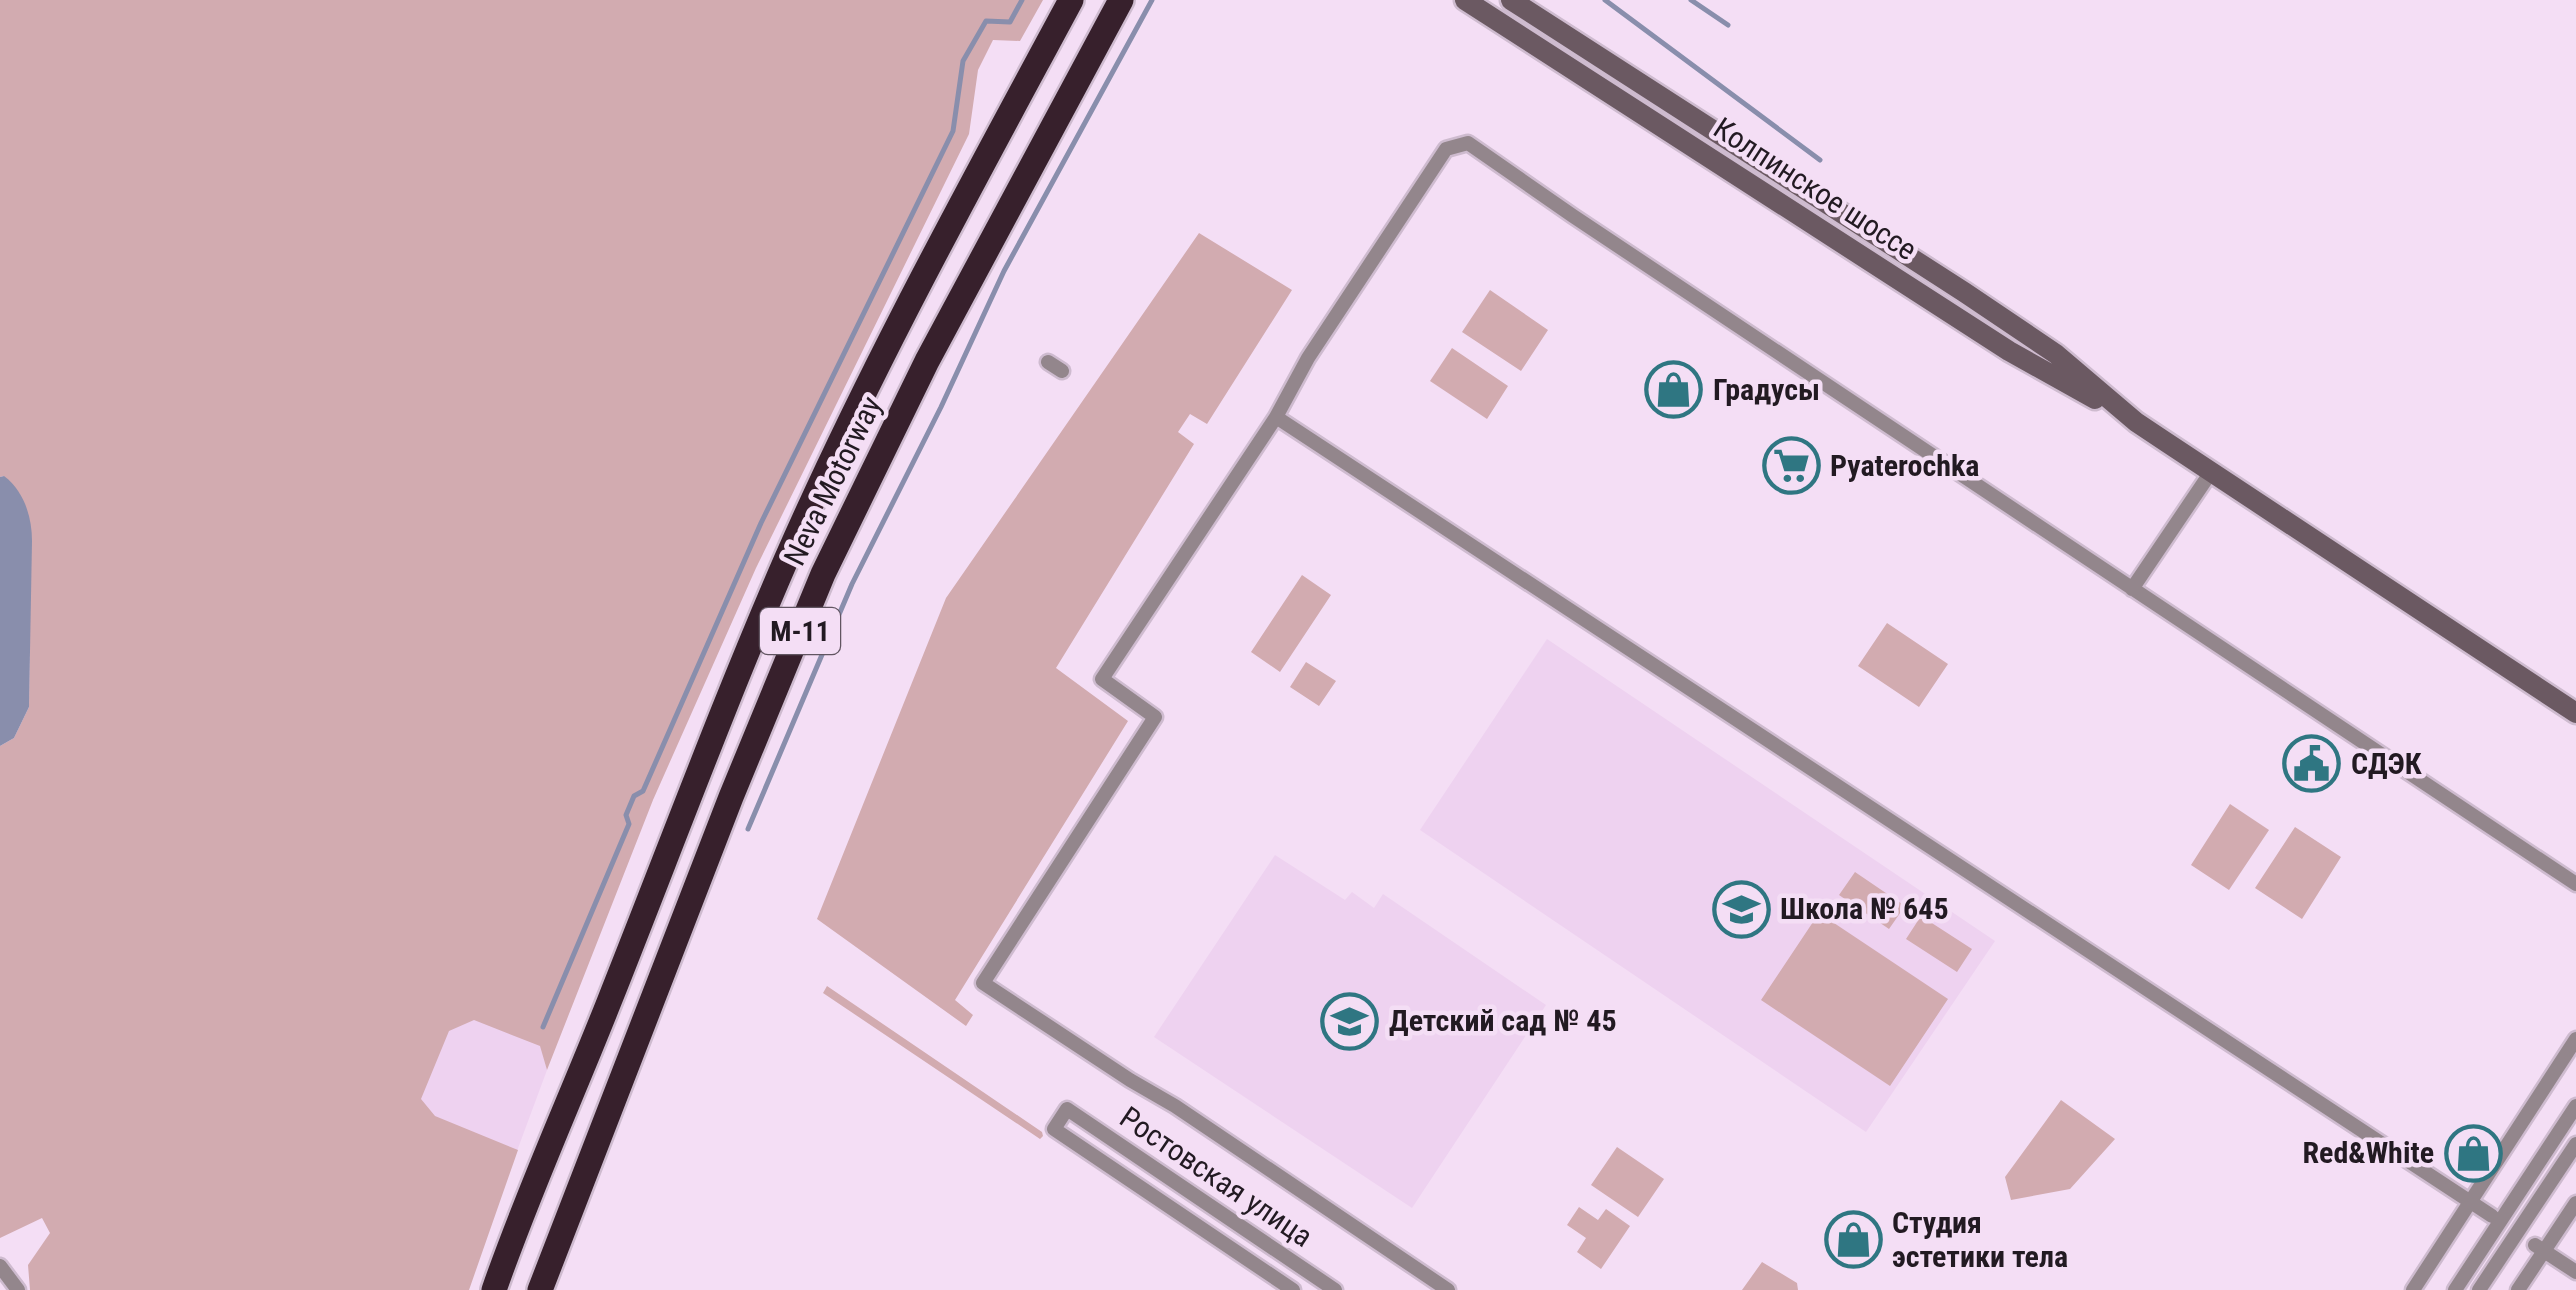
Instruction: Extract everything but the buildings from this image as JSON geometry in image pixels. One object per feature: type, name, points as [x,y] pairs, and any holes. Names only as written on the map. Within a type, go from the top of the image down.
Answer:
[{"type":"highway","name":"Neva Motorway","points":[[494,1290],[694,780],[787,557],[890,343],[1071,0]]},
{"type":"highway","name":"Neva Motorway","points":[[540,1290],[732,796],[823,574],[927,361],[1122,0]]},
{"type":"main road","name":"Колпинское шоссе","points":[[1464,0],[2010,350],[2136,422],[2576,713]]},
{"type":"main road","name":"Колпинское шоссе","points":[[1512,0],[2056,354],[2136,422]]},
{"type":"street","points":[[1448,1290],[983,983],[1156,718],[1102,679],[1276,418],[1308,358],[1446,149],[1468,143],[2576,884]]},
{"type":"street","points":[[1048,362],[1062,371]]},
{"type":"street","points":[[1276,418],[2492,1216]]},
{"type":"street","points":[[2132,589],[2211,472]]},
{"type":"street","points":[[2413,1290],[2576,1039]]},
{"type":"street","points":[[2454,1290],[2576,1106]]},
{"type":"street","name":"Ростовская улица","points":[[1293,1290],[1054,1129],[1067,1109],[1335,1290]]},
{"type":"street","points":[[2479,1290],[2576,1144]]},
{"type":"street","points":[[2518,1290],[2540,1247],[2576,1203]]},
{"type":"street","points":[[2540,1247],[2576,1272]]},
{"type":"street","points":[[0,1266],[18,1290]]},
{"type":"shaded area","points":[[0,0],[1043,0],[1020,41],[993,40],[978,70],[969,134],[756,568],[653,800],[547,1070],[540,1046],[474,1020],[449,1031],[421,1099],[435,1116],[518,1150],[469,1290],[30,1290],[28,1265],[50,1233],[42,1218],[0,1238],[0,746],[14,738],[29,707],[30,624],[4,476],[0,477]]},
{"type":"shaded area","points":[[1199,233],[1292,290],[1207,424],[1190,414],[1178,432],[1194,444],[1056,668],[1128,721],[955,1000],[973,1015],[966,1026],[817,919],[946,598]]},
{"type":"shaded area","points":[[1490,290],[1548,330],[1521,371],[1462,332]]},
{"type":"shaded area","points":[[1452,348],[1508,386],[1487,419],[1430,381]]},
{"type":"shaded area","points":[[1302,575],[1331,595],[1280,672],[1251,652]]},
{"type":"shaded area","points":[[1887,623],[1948,664],[1919,707],[1858,666]]},
{"type":"shaded area","name":"Школа № 645","points":[[1547,639],[1995,941],[1866,1132],[1420,830]]},
{"type":"shaded area","points":[[1306,662],[1336,681],[1319,706],[1290,687]]},
{"type":"shaded area","points":[[2230,804],[2269,830],[2229,890],[2191,865]]},
{"type":"shaded area","points":[[2295,827],[2341,857],[2302,919],[2255,888]]},
{"type":"shaded area","name":"Детский сад № 45","points":[[1275,855],[1345,900],[1352,892],[1374,908],[1383,894],[1546,1005],[1412,1208],[1154,1037]]},
{"type":"shaded area","points":[[1855,872],[1905,906],[1889,929],[1839,895]]},
{"type":"shaded area","points":[[1819,913],[1948,999],[1890,1086],[1761,1000]]},
{"type":"shaded area","points":[[1921,916],[1972,949],[1957,972],[1906,939]]},
{"type":"shaded area","points":[[827,986],[1043,1136],[1040,1139],[823,993]]},
{"type":"shaded area","points":[[389,988],[540,1043],[547,1070],[507,1178],[350,1068]]},
{"type":"shaded area","points":[[2061,1100],[2115,1139],[2070,1189],[2011,1200],[2005,1177]]},
{"type":"shaded area","points":[[1617,1147],[1664,1179],[1638,1217],[1591,1185]]},
{"type":"shaded area","points":[[1579,1207],[1598,1220],[1606,1209],[1630,1226],[1601,1269],[1577,1252],[1586,1238],[1567,1225]]},
{"type":"shaded area","points":[[1762,1262],[1797,1283],[1798,1290],[1742,1290]]},
{"type":"water","points":[[4,476],[26,505],[32,541],[29,707],[14,738],[0,746],[0,477]]},
{"type":"waterway","points":[[543,1027],[629,824],[626,815],[634,796],[643,791],[761,523],[953,131],[963,61],[986,21],[1010,22],[1022,0]]},
{"type":"waterway","points":[[748,829],[852,584],[1004,271],[1152,0]]},
{"type":"waterway","points":[[1605,0],[1820,160]]},
{"type":"waterway","points":[[1691,0],[1728,25]]},
{"type":"place","name":"Градусы","points":[[1674,390]]},
{"type":"place","name":"Pyaterochka","points":[[1791,466]]},
{"type":"place","name":"СДЭК","points":[[2312,764]]},
{"type":"place","name":"Школа № 645","points":[[1741,909]]},
{"type":"place","name":"Детский сад № 45","points":[[1350,1021]]},
{"type":"place","name":"Red&White","points":[[2473,1153]]},
{"type":"place","name":"Студия эстетики тела","points":[[1853,1240]]}]
